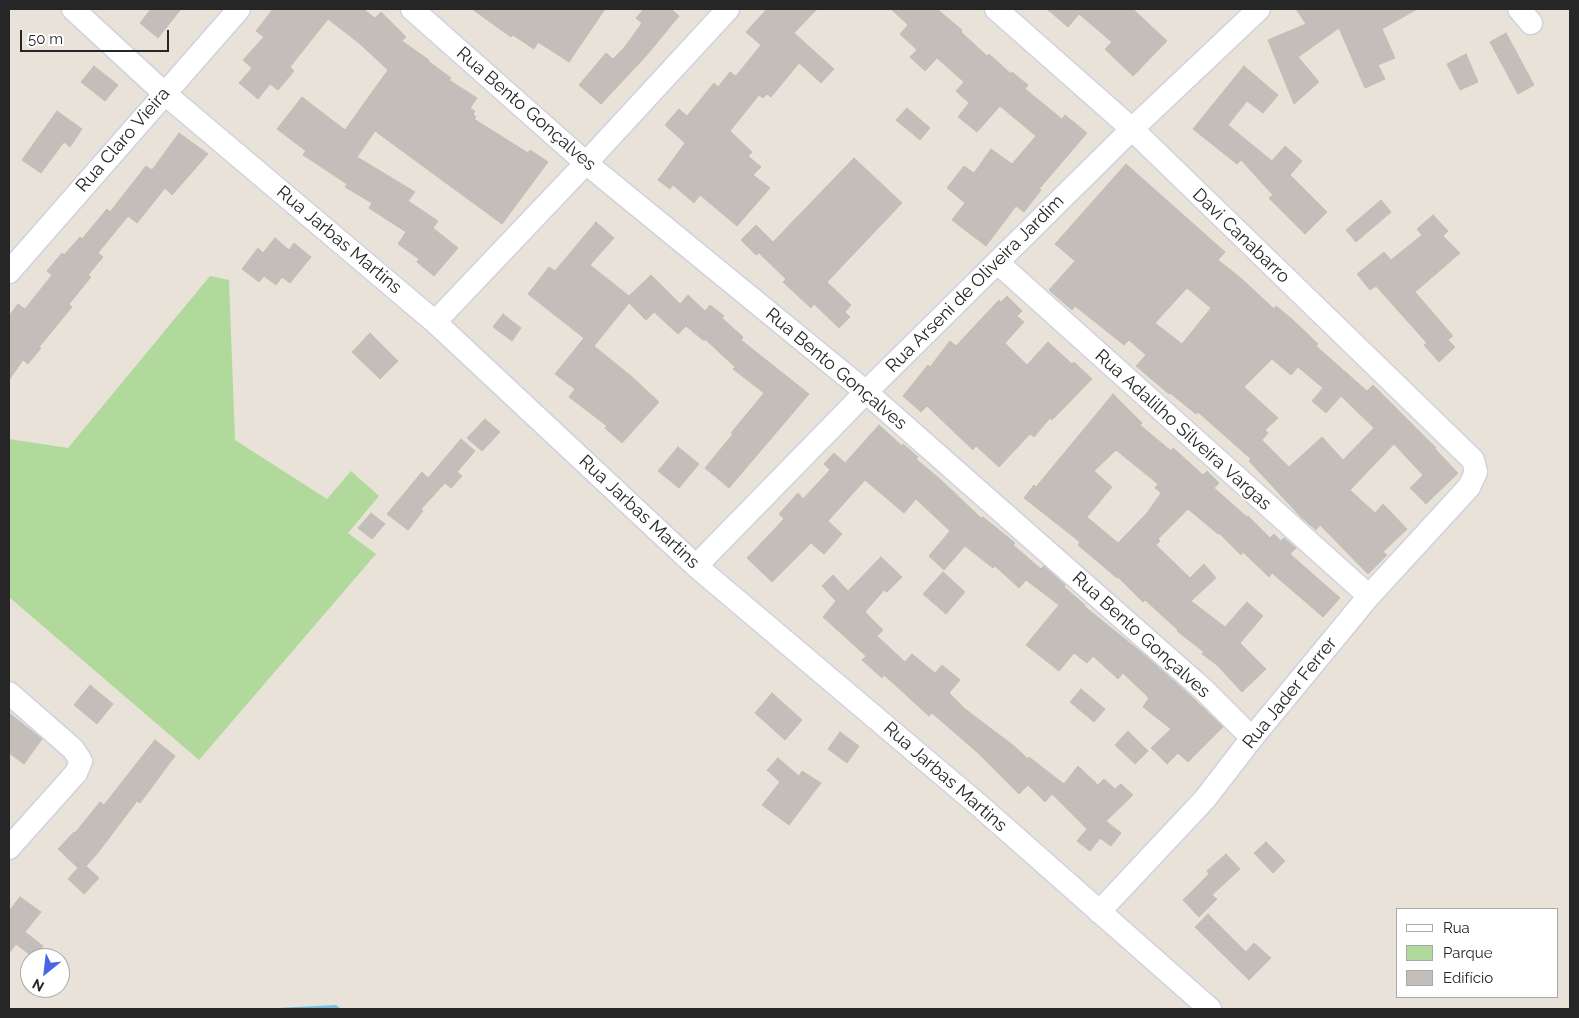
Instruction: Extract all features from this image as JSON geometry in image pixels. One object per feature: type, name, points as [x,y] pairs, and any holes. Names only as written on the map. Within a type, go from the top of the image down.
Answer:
[{"type":"street","name":"Rua Jarbas Martins","points":[[73,9],[164,93],[435,322],[696,566],[981,807],[1210,1009]]},
{"type":"street","name":"Rua Claro Vieira","points":[[9,272],[239,9]]},
{"type":"street","name":"Rua Bento Gonçalves","points":[[412,9],[586,163],[866,392],[1204,690],[1252,738]]},
{"type":"street","points":[[435,322],[586,163],[728,9]]},
{"type":"street","name":"Davi Canabarro","points":[[996,9],[1132,129],[1472,460],[1476,472]]},
{"type":"street","name":"Rua Arseni de Oliveira Jardim","points":[[696,566],[866,392],[1132,129],[1259,9]]},
{"type":"street","name":"Rua Adalilho Silveira Vargas","points":[[998,263],[1369,596]]},
{"type":"street","name":"Rua Jader Ferrer","points":[[1099,912],[1205,799],[1252,738],[1369,596],[1468,487],[1476,472]]},
{"type":"street","points":[[9,693],[73,749],[81,761],[76,773],[9,848]]},
{"type":"green space","points":[[210,276],[229,280],[235,440],[327,499],[351,471],[379,496],[348,533],[376,554],[199,760],[9,597],[9,439],[68,448]]},
{"type":"water","points":[[336,1005],[341,1009],[258,1009]]},
{"type":"building","points":[[151,9],[181,9],[158,38],[140,23]]},
{"type":"building","points":[[273,9],[363,9],[375,18],[381,12],[406,37],[402,41],[451,78],[449,80],[477,98],[470,108],[475,111],[473,114],[476,117],[474,119],[528,153],[530,150],[548,162],[502,224],[375,131],[357,157],[415,192],[408,201],[438,221],[433,228],[458,248],[434,276],[417,262],[419,259],[398,244],[406,232],[369,208],[372,203],[345,187],[347,184],[303,155],[306,151],[277,129],[302,97],[345,130],[388,70],[359,43],[328,19],[290,67],[294,71],[278,90],[270,84],[258,99],[239,83],[252,68],[243,60],[264,37],[256,31]]},
{"type":"building","points":[[472,9],[605,9],[569,62],[538,42],[534,49],[513,35],[511,37]]},
{"type":"building","points":[[644,9],[671,9],[679,16],[646,56],[601,104],[579,85],[606,53],[613,59],[624,48],[642,23],[636,18]]},
{"type":"building","points":[[767,9],[817,9],[794,33],[834,69],[821,83],[799,63],[771,97],[767,94],[763,98],[759,95],[730,131],[752,152],[748,156],[761,167],[753,175],[770,188],[737,226],[700,195],[694,203],[673,185],[670,189],[658,180],[685,143],[665,125],[679,109],[687,116],[714,83],[718,87],[730,72],[736,76],[761,45],[746,32]]},
{"type":"building","points":[[891,9],[937,9],[962,30],[961,32],[987,56],[989,54],[1011,74],[1012,72],[1028,85],[1025,89],[1062,119],[1065,115],[1087,133],[1039,189],[1041,190],[1024,212],[1016,206],[986,246],[952,220],[965,203],[947,188],[964,166],[974,173],[991,149],[1012,164],[1036,136],[1000,106],[977,132],[958,117],[969,103],[956,91],[964,82],[937,58],[925,71],[910,57],[917,50],[900,34],[908,25]]},
{"type":"building","points":[[1047,9],[1133,9],[1167,41],[1133,76],[1105,49],[1112,42],[1079,14],[1068,27]]},
{"type":"building","points":[[1296,9],[1417,9],[1382,29],[1395,58],[1378,65],[1385,79],[1365,88],[1339,28],[1298,57],[1319,82],[1294,104],[1268,40],[1306,24]]},
{"type":"building","points":[[1506,33],[1534,85],[1518,94],[1490,42]]},
{"type":"building","points":[[1466,54],[1478,82],[1460,90],[1447,64]]},
{"type":"building","points":[[94,66],[118,85],[105,101],[81,82]]},
{"type":"building","points":[[1244,66],[1278,95],[1263,113],[1247,101],[1228,125],[1272,161],[1285,146],[1302,161],[1290,175],[1327,212],[1305,234],[1269,198],[1273,195],[1241,160],[1237,164],[1193,129]]},
{"type":"building","points":[[907,108],[930,128],[920,140],[896,120]]},
{"type":"building","points":[[57,111],[82,129],[70,147],[64,142],[41,173],[22,160]]},
{"type":"building","points":[[179,133],[208,154],[172,195],[165,188],[137,223],[128,216],[98,253],[103,257],[88,275],[91,277],[69,304],[72,307],[39,347],[41,348],[28,364],[23,360],[9,380],[9,316],[18,304],[25,309],[52,275],[47,271],[62,253],[64,255],[80,237],[82,239],[107,209],[110,212],[146,166],[152,170]]},
{"type":"building","points":[[854,158],[902,203],[827,282],[851,305],[845,312],[850,317],[839,328],[814,304],[811,308],[783,282],[786,279],[759,253],[756,255],[741,240],[756,225],[773,242]]},
{"type":"building","points":[[1126,164],[1225,252],[1218,260],[1274,309],[1276,306],[1292,319],[1318,344],[1316,346],[1367,391],[1373,385],[1436,448],[1458,473],[1426,504],[1410,488],[1423,475],[1394,444],[1350,490],[1375,513],[1383,504],[1407,529],[1383,552],[1387,555],[1368,574],[1320,525],[1316,530],[1301,517],[1249,461],[1251,459],[1198,412],[1196,414],[1169,394],[1136,366],[1146,355],[1129,340],[1124,345],[1075,306],[1072,310],[1049,290],[1075,261],[1055,244]],"holes":[[[1187,288],[1211,308],[1182,344],[1155,323]],[[1272,359],[1291,375],[1298,367],[1323,388],[1312,401],[1326,413],[1341,396],[1374,428],[1343,460],[1322,437],[1289,467],[1262,440],[1268,433],[1265,430],[1278,418],[1244,387]]]},
{"type":"building","points":[[1381,200],[1391,212],[1356,242],[1346,230]]},
{"type":"building","points":[[1433,215],[1448,231],[1443,236],[1460,253],[1415,292],[1453,336],[1448,340],[1455,347],[1439,362],[1424,345],[1427,343],[1376,286],[1370,290],[1357,274],[1384,252],[1391,260],[1422,235],[1417,229]]},
{"type":"building","points":[[596,222],[614,238],[590,265],[629,296],[651,275],[680,304],[688,295],[705,311],[710,305],[724,316],[722,318],[743,337],[741,340],[809,394],[729,488],[705,468],[764,393],[733,369],[735,367],[705,339],[704,341],[686,326],[678,334],[654,312],[646,320],[629,303],[594,346],[659,402],[622,443],[605,428],[607,426],[569,397],[575,389],[555,374],[584,338],[528,294],[549,267],[555,271]]},
{"type":"building","points":[[275,238],[289,250],[294,243],[311,257],[290,283],[282,277],[276,285],[264,276],[259,282],[242,269],[258,248],[263,253]]},
{"type":"building","points":[[1007,296],[1022,311],[1017,316],[1024,322],[1005,343],[1027,365],[1048,342],[1092,379],[1052,420],[1050,418],[1034,437],[1030,434],[999,467],[976,446],[973,450],[927,406],[921,412],[903,396],[928,365],[930,367],[950,341],[956,346],[999,300],[1001,302]]},
{"type":"building","points":[[503,314],[521,328],[512,341],[493,327]]},
{"type":"building","points":[[370,333],[398,361],[380,379],[352,352]]},
{"type":"building","points":[[1113,394],[1142,423],[1140,425],[1171,451],[1173,448],[1203,475],[1207,471],[1219,483],[1214,488],[1248,516],[1270,538],[1274,534],[1281,541],[1284,538],[1296,548],[1290,554],[1340,598],[1323,617],[1272,573],[1269,577],[1243,552],[1241,555],[1219,533],[1188,509],[1158,539],[1160,541],[1156,545],[1190,578],[1204,564],[1216,578],[1191,601],[1225,627],[1247,602],[1263,616],[1240,643],[1266,669],[1242,692],[1217,665],[1202,654],[1204,652],[1177,631],[1145,600],[1143,602],[1118,577],[1078,545],[1080,542],[1024,498],[1034,485],[1036,487]],"holes":[[[1116,450],[1158,484],[1155,488],[1161,493],[1147,513],[1118,543],[1087,517],[1112,487],[1094,471]]]},
{"type":"building","points":[[485,419],[500,432],[482,451],[467,438]]},
{"type":"building","points":[[879,425],[902,446],[903,444],[918,457],[916,459],[981,518],[983,517],[1015,543],[1013,545],[1041,569],[1044,566],[1084,606],[1147,657],[1223,727],[1188,762],[1178,753],[1167,764],[1151,748],[1171,729],[1143,707],[1149,698],[1123,673],[1118,679],[1093,656],[1087,663],[1074,653],[1059,671],[1026,645],[1059,605],[1026,580],[1019,588],[995,566],[993,568],[965,546],[944,570],[929,556],[950,531],[916,499],[904,513],[865,480],[828,521],[842,534],[824,554],[811,543],[772,582],[747,558],[784,519],[779,514],[798,493],[803,499],[830,470],[824,464],[834,453],[845,463]]},
{"type":"building","points":[[461,439],[475,451],[457,472],[462,476],[451,488],[445,483],[421,509],[423,511],[408,530],[387,514],[422,472],[428,478]]},
{"type":"building","points":[[678,447],[699,464],[679,488],[658,471]]},
{"type":"building","points":[[371,513],[385,524],[372,539],[358,528]]},
{"type":"building","points":[[881,557],[902,577],[887,592],[884,590],[865,612],[883,630],[877,636],[905,662],[912,654],[935,673],[942,665],[960,680],[949,693],[965,709],[1028,759],[1029,757],[1064,784],[1078,766],[1098,785],[1104,779],[1115,789],[1121,784],[1133,795],[1106,821],[1121,833],[1111,846],[1100,838],[1090,851],[1077,841],[1087,829],[1052,794],[1045,802],[1028,785],[1019,794],[977,752],[932,713],[929,716],[884,675],[882,678],[862,660],[866,656],[823,617],[836,601],[822,586],[833,575],[848,591]]},
{"type":"building","points":[[943,572],[965,592],[946,614],[923,594]]},
{"type":"building","points":[[90,685],[113,704],[97,724],[74,705]]},
{"type":"building","points":[[1081,689],[1105,709],[1094,722],[1070,702]]},
{"type":"building","points":[[772,693],[802,720],[785,740],[755,713]]},
{"type":"building","points":[[9,713],[42,739],[24,764],[9,753]]},
{"type":"building","points":[[1128,731],[1148,751],[1135,764],[1115,745]]},
{"type":"building","points":[[840,732],[859,746],[847,763],[828,749]]},
{"type":"building","points":[[155,740],[175,756],[140,803],[137,801],[86,866],[99,878],[84,894],[68,879],[78,868],[58,849],[75,833],[100,802],[104,805]]},
{"type":"building","points":[[778,758],[799,776],[802,771],[821,783],[789,825],[762,805],[780,782],[767,770]]},
{"type":"building","points":[[1266,842],[1285,861],[1273,873],[1254,853]]},
{"type":"building","points":[[1226,854],[1240,869],[1212,895],[1217,899],[1199,917],[1183,900],[1209,874],[1207,871]]},
{"type":"building","points":[[20,897],[41,912],[25,932],[43,946],[42,948],[21,948],[16,944],[9,953],[9,911]]},
{"type":"building","points":[[1208,914],[1246,952],[1254,943],[1271,958],[1249,980],[1195,927]]}]
